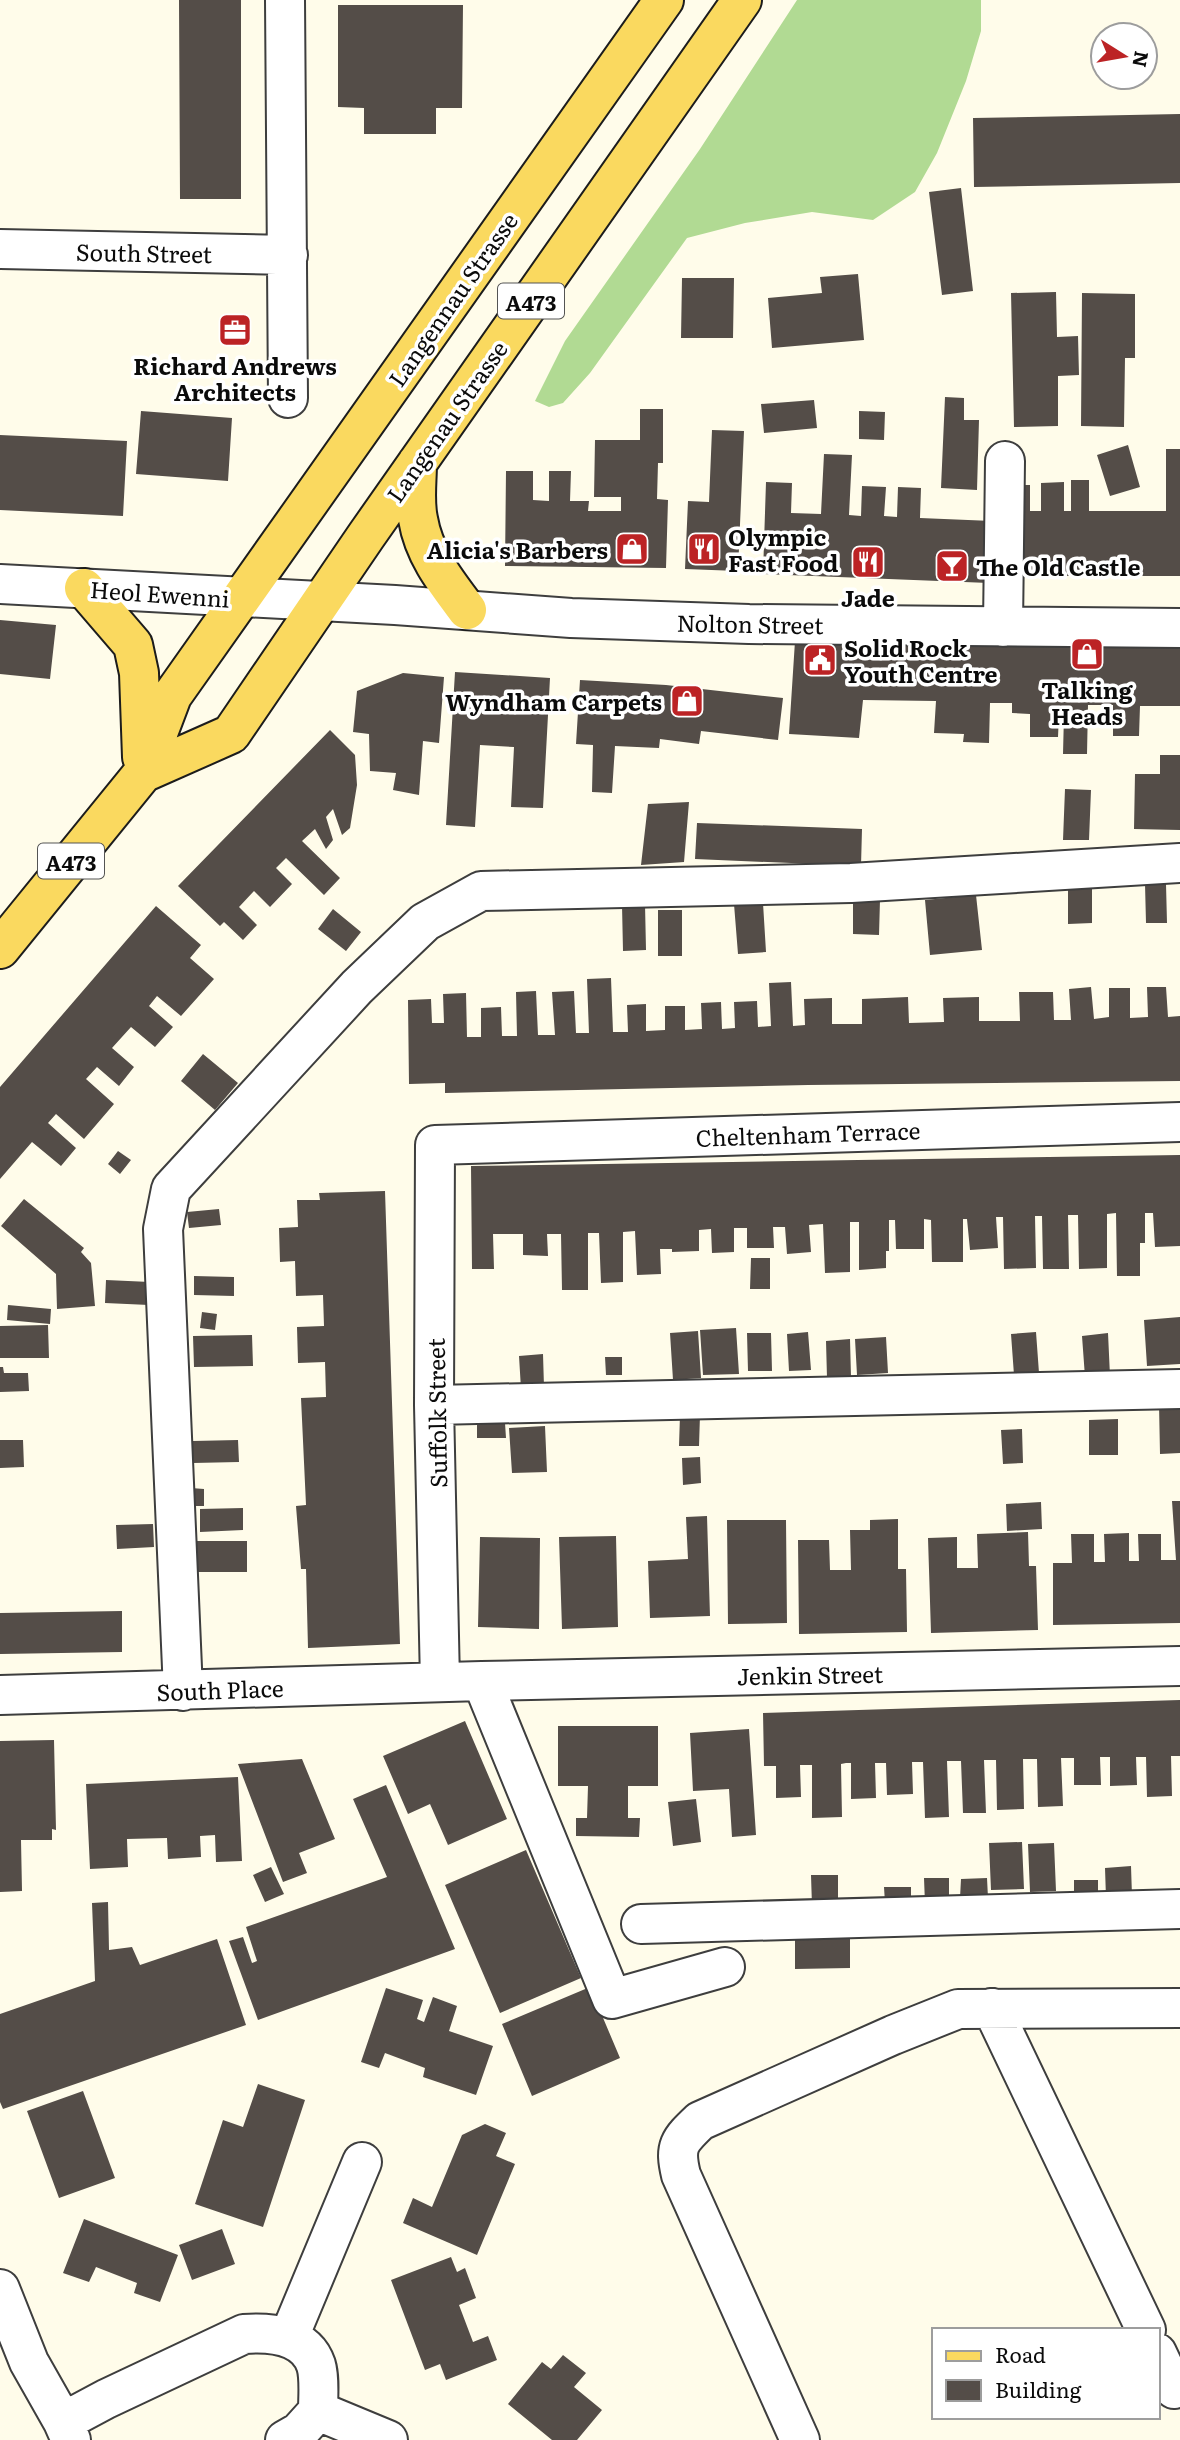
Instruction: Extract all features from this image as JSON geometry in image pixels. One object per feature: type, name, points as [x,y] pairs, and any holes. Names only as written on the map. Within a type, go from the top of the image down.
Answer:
[{"type":"main road","name":"Langennau Strasse","points":[[242,598],[664,0]]},
{"type":"main road","name":"Langenau Strasse","points":[[320,602],[742,0]]},
{"type":"main road","points":[[416,463],[417,517],[425,545],[440,575],[467,610]]},
{"type":"main road","points":[[84,588],[133,645],[139,673],[143,773]]},
{"type":"main road","name":"A473","points":[[0,949],[143,773],[172,696],[242,598]]},
{"type":"main road","name":"A473","points":[[143,773],[230,734],[320,602]]},
{"type":"street","points":[[285,0],[288,398]]},
{"type":"street","name":"South Street","points":[[0,249],[288,255]]},
{"type":"street","points":[[1003,627],[1005,461]]},
{"type":"street","name":"Heol Ewenni","points":[[0,584],[320,602]]},
{"type":"street","name":"Nolton Street","points":[[320,602],[571,618],[749,624],[1180,628]]},
{"type":"street","points":[[183,1691],[163,1229],[171,1189],[356,987],[425,922],[481,891],[851,883],[1180,863]]},
{"type":"street","name":"Cheltenham Terrace","points":[[435,1145],[1180,1122]]},
{"type":"street","name":"Suffolk Street","points":[[435,1145],[434,1405],[440,1682]]},
{"type":"street","points":[[434,1405],[1180,1389]]},
{"type":"street","name":"Jenkin Street","points":[[440,1682],[1180,1666]]},
{"type":"street","points":[[482,1681],[612,1999],[725,1967]]},
{"type":"street","name":"South Place","points":[[0,1695],[440,1682]]},
{"type":"street","points":[[640,1924],[1180,1909]]},
{"type":"street","points":[[992,2008],[1145,2328]]},
{"type":"street","points":[[800,2440],[681,2175],[676,2157],[680,2140],[700,2121],[958,2009],[1180,2008]]},
{"type":"street","points":[[289,2337],[362,2162]]},
{"type":"street","points":[[0,2289],[29,2362],[67,2431],[106,2399],[244,2334],[269,2332],[289,2337],[309,2352],[317,2367],[318,2411],[299,2432],[285,2440]]},
{"type":"street","points":[[1159,2356],[1178,2387]]},
{"type":"street","points":[[318,2411],[388,2440]]},
{"type":"green space","points":[[797,0],[981,0],[981,31],[966,81],[937,153],[915,192],[873,220],[812,212],[745,223],[687,238],[590,373],[563,403],[549,407],[535,401],[565,341],[700,149]]},
{"type":"building","points":[[179,0],[241,0],[241,199],[180,199]]},
{"type":"building","points":[[338,5],[463,5],[462,108],[436,108],[436,134],[364,134],[364,108],[338,107]]},
{"type":"building","points":[[1180,114],[1180,183],[974,187],[973,118]]},
{"type":"building","points":[[961,188],[973,291],[942,295],[929,192]]},
{"type":"building","points":[[858,274],[864,340],[772,348],[768,298],[822,293],[820,277]]},
{"type":"building","points":[[682,278],[734,278],[733,338],[681,338]]},
{"type":"building","points":[[1056,292],[1057,337],[1078,336],[1079,375],[1058,376],[1058,426],[1014,427],[1011,293]]},
{"type":"building","points":[[1082,293],[1135,294],[1135,358],[1125,358],[1124,427],[1081,426]]},
{"type":"building","points":[[945,397],[964,398],[964,420],[979,420],[977,490],[941,488]]},
{"type":"building","points":[[814,400],[817,428],[764,433],[761,404]]},
{"type":"building","points":[[640,409],[663,409],[663,463],[658,463],[657,499],[668,500],[666,568],[505,566],[506,471],[533,471],[533,500],[549,501],[549,471],[571,471],[570,501],[589,501],[588,511],[621,511],[621,497],[594,497],[595,440],[640,440]]},
{"type":"building","points":[[141,411],[232,418],[228,481],[136,474]]},
{"type":"building","points":[[859,411],[885,412],[884,440],[859,439]]},
{"type":"building","points":[[712,430],[744,431],[738,571],[685,569],[688,501],[709,502]]},
{"type":"building","points":[[0,435],[127,441],[123,516],[0,510]]},
{"type":"building","points":[[1128,445],[1140,487],[1110,496],[1097,455]]},
{"type":"building","points":[[1166,449],[1180,449],[1180,576],[1010,576],[1010,485],[1030,485],[1030,511],[1041,511],[1041,483],[1064,482],[1064,511],[1071,511],[1071,480],[1089,480],[1089,511],[1166,511]]},
{"type":"building","points":[[824,454],[852,455],[849,515],[861,516],[862,486],[886,487],[884,516],[897,517],[898,487],[921,488],[920,518],[992,521],[989,583],[763,574],[766,482],[792,483],[791,513],[821,514]]},
{"type":"building","points":[[0,620],[56,625],[50,679],[0,674]]},
{"type":"building","points":[[795,641],[1180,644],[1180,706],[1140,706],[1139,736],[1113,736],[1113,705],[1088,705],[1087,754],[1063,754],[1064,714],[1059,714],[1058,737],[1030,737],[1030,714],[1012,713],[1012,703],[990,703],[989,743],[963,742],[964,734],[934,733],[936,701],[863,700],[859,738],[789,734]]},
{"type":"building","points":[[455,672],[550,678],[543,808],[511,807],[514,747],[480,745],[475,827],[446,825]]},
{"type":"building","points":[[403,673],[444,677],[439,743],[423,741],[419,795],[393,790],[396,773],[370,771],[369,734],[353,732],[357,691]]},
{"type":"building","points":[[580,680],[666,685],[783,698],[778,740],[701,731],[699,744],[660,739],[659,748],[615,746],[612,793],[592,792],[593,745],[576,744]]},
{"type":"building","points":[[330,730],[355,755],[357,785],[350,828],[342,835],[333,809],[326,817],[333,840],[326,849],[315,829],[302,841],[340,878],[324,895],[286,858],[276,868],[292,884],[270,907],[254,891],[239,907],[257,925],[243,940],[224,922],[220,926],[178,886]]},
{"type":"building","points":[[1160,755],[1180,755],[1180,830],[1134,829],[1135,774],[1160,774]]},
{"type":"building","points":[[1065,789],[1091,790],[1089,840],[1063,840]]},
{"type":"building","points":[[689,802],[684,862],[641,865],[648,804]]},
{"type":"building","points":[[697,823],[862,829],[861,866],[695,859]]},
{"type":"building","points":[[1145,884],[1166,884],[1167,923],[1146,923]]},
{"type":"building","points":[[1092,887],[1092,923],[1068,924],[1068,888]]},
{"type":"building","points":[[976,895],[982,950],[930,955],[925,900]]},
{"type":"building","points":[[853,900],[880,900],[879,935],[853,934]]},
{"type":"building","points":[[763,903],[766,952],[738,954],[734,904]]},
{"type":"building","points":[[645,904],[646,950],[623,951],[622,905]]},
{"type":"building","points":[[156,906],[201,945],[190,958],[214,979],[181,1016],[157,996],[149,1006],[173,1027],[155,1047],[131,1027],[112,1048],[134,1067],[119,1086],[97,1067],[86,1079],[114,1104],[84,1139],[56,1114],[48,1123],[76,1148],[61,1166],[32,1142],[0,1179],[0,1087]]},
{"type":"building","points":[[333,909],[361,932],[346,951],[318,929]]},
{"type":"building","points":[[658,910],[682,910],[682,956],[658,956]]},
{"type":"building","points":[[611,978],[613,1032],[628,1032],[627,1005],[646,1004],[646,1031],[665,1030],[665,1006],[685,1006],[685,1030],[702,1029],[701,1003],[721,1002],[722,1029],[735,1028],[734,1002],[757,1001],[758,1027],[771,1026],[769,983],[791,982],[793,1026],[805,1025],[804,999],[832,998],[832,1024],[862,1024],[862,999],[908,997],[909,1023],[944,1022],[943,998],[979,997],[979,1021],[1020,1021],[1019,992],[1053,992],[1054,1020],[1071,1020],[1069,989],[1091,987],[1094,1019],[1109,1017],[1109,988],[1130,988],[1130,1018],[1148,1017],[1147,987],[1166,987],[1168,1017],[1180,1016],[1180,1081],[445,1093],[445,1083],[409,1084],[408,1000],[431,999],[432,1023],[444,1023],[443,994],[466,993],[467,1037],[481,1037],[481,1008],[501,1007],[502,1036],[517,1036],[516,992],[536,991],[538,1035],[555,1035],[552,992],[574,991],[576,1033],[589,1033],[587,979]]},
{"type":"building","points":[[203,1054],[238,1083],[215,1110],[181,1081]]},
{"type":"building","points":[[118,1151],[131,1160],[120,1174],[108,1164]]},
{"type":"building","points":[[1180,1155],[1180,1246],[1155,1247],[1153,1213],[1145,1213],[1145,1243],[1140,1243],[1140,1276],[1117,1276],[1116,1213],[1107,1214],[1107,1268],[1079,1269],[1078,1215],[1068,1215],[1069,1269],[1043,1269],[1042,1216],[1035,1216],[1036,1268],[1004,1269],[1003,1217],[996,1217],[998,1248],[970,1250],[967,1219],[963,1219],[963,1262],[932,1262],[931,1220],[924,1219],[924,1249],[896,1249],[895,1220],[889,1220],[886,1268],[859,1270],[859,1222],[850,1222],[850,1272],[825,1273],[823,1224],[809,1225],[811,1252],[787,1254],[785,1227],[773,1227],[774,1248],[747,1248],[747,1228],[734,1228],[734,1252],[712,1253],[711,1229],[699,1230],[699,1251],[672,1252],[672,1249],[660,1249],[661,1274],[637,1275],[635,1231],[623,1232],[623,1282],[601,1283],[599,1233],[588,1233],[588,1290],[562,1290],[561,1234],[547,1234],[548,1256],[523,1255],[523,1234],[493,1234],[494,1269],[472,1269],[471,1166]]},
{"type":"building","points":[[385,1191],[400,1644],[308,1648],[306,1569],[301,1569],[296,1506],[306,1505],[301,1398],[326,1397],[325,1362],[298,1363],[297,1327],[324,1326],[323,1295],[296,1296],[295,1261],[280,1262],[279,1228],[298,1227],[297,1200],[320,1200],[319,1193]]},
{"type":"building","points":[[24,1199],[84,1248],[81,1252],[91,1263],[95,1306],[57,1309],[56,1274],[1,1226]]},
{"type":"building","points":[[219,1209],[221,1225],[189,1228],[187,1212]]},
{"type":"building","points":[[751,1258],[770,1258],[770,1289],[750,1289]]},
{"type":"building","points":[[194,1276],[234,1277],[234,1296],[194,1295]]},
{"type":"building","points":[[106,1280],[150,1282],[149,1305],[105,1303]]},
{"type":"building","points":[[8,1305],[51,1309],[50,1324],[7,1320]]},
{"type":"building","points":[[202,1312],[217,1314],[215,1330],[200,1328]]},
{"type":"building","points":[[1180,1317],[1180,1364],[1147,1366],[1144,1320]]},
{"type":"building","points":[[48,1325],[49,1358],[0,1358],[0,1326]]},
{"type":"building","points":[[736,1328],[739,1374],[703,1375],[700,1330]]},
{"type":"building","points":[[698,1331],[701,1378],[673,1380],[670,1333]]},
{"type":"building","points":[[808,1332],[811,1370],[789,1371],[787,1334]]},
{"type":"building","points":[[1036,1332],[1039,1373],[1014,1375],[1011,1334]]},
{"type":"building","points":[[747,1333],[771,1333],[772,1371],[748,1371]]},
{"type":"building","points":[[1108,1333],[1110,1376],[1085,1377],[1082,1336]]},
{"type":"building","points":[[252,1335],[253,1366],[194,1367],[193,1336]]},
{"type":"building","points":[[886,1337],[888,1373],[857,1375],[855,1339]]},
{"type":"building","points":[[850,1339],[851,1377],[827,1378],[826,1341]]},
{"type":"building","points":[[543,1354],[544,1387],[521,1389],[519,1356]]},
{"type":"building","points":[[605,1357],[622,1357],[622,1375],[606,1375]]},
{"type":"building","points":[[0,1367],[3,1367],[4,1373],[28,1373],[29,1391],[0,1392]]},
{"type":"building","points":[[1159,1404],[1180,1404],[1180,1453],[1160,1454]]},
{"type":"building","points":[[680,1415],[700,1415],[699,1446],[679,1446]]},
{"type":"building","points":[[1118,1419],[1118,1455],[1089,1455],[1089,1420]]},
{"type":"building","points":[[477,1423],[505,1423],[506,1438],[477,1438]]},
{"type":"building","points":[[545,1426],[547,1472],[512,1473],[509,1428]]},
{"type":"building","points":[[1022,1429],[1023,1463],[1003,1464],[1001,1430]]},
{"type":"building","points":[[0,1440],[23,1440],[24,1467],[0,1468]]},
{"type":"building","points":[[238,1440],[239,1462],[193,1463],[193,1441]]},
{"type":"building","points":[[700,1457],[701,1483],[683,1485],[682,1458]]},
{"type":"building","points":[[191,1488],[204,1489],[204,1506],[191,1506]]},
{"type":"building","points":[[1172,1501],[1180,1501],[1180,1623],[1053,1625],[1053,1563],[1072,1563],[1071,1534],[1094,1534],[1094,1562],[1105,1562],[1104,1534],[1129,1533],[1129,1561],[1139,1561],[1138,1534],[1161,1534],[1161,1560],[1176,1560]]},
{"type":"building","points":[[1041,1502],[1042,1529],[1007,1531],[1006,1504]]},
{"type":"building","points":[[243,1508],[243,1530],[200,1532],[200,1509]]},
{"type":"building","points":[[707,1516],[710,1616],[650,1618],[648,1561],[688,1559],[686,1517]]},
{"type":"building","points":[[898,1519],[898,1569],[906,1569],[907,1632],[799,1634],[798,1540],[829,1540],[830,1570],[851,1570],[850,1530],[870,1530],[870,1520]]},
{"type":"building","points":[[727,1520],[786,1520],[787,1623],[728,1624]]},
{"type":"building","points":[[153,1524],[154,1547],[117,1549],[116,1525]]},
{"type":"building","points":[[1028,1532],[1029,1566],[1036,1566],[1038,1630],[931,1633],[928,1538],[957,1537],[957,1568],[978,1568],[977,1534]]},
{"type":"building","points":[[616,1536],[618,1627],[562,1629],[559,1537]]},
{"type":"building","points":[[480,1537],[540,1538],[539,1629],[478,1627]]},
{"type":"building","points":[[195,1541],[247,1541],[247,1572],[195,1572]]},
{"type":"building","points":[[122,1611],[122,1652],[0,1654],[0,1613]]},
{"type":"building","points":[[1180,1700],[1180,1756],[1171,1756],[1172,1796],[1147,1797],[1146,1757],[1136,1757],[1137,1785],[1110,1786],[1110,1757],[1100,1757],[1101,1785],[1074,1785],[1074,1758],[1061,1758],[1063,1806],[1038,1807],[1037,1759],[1023,1759],[1024,1809],[997,1810],[996,1760],[984,1760],[986,1813],[963,1813],[961,1761],[947,1761],[949,1817],[925,1818],[923,1762],[912,1762],[913,1794],[887,1795],[886,1763],[875,1763],[876,1798],[851,1799],[851,1763],[846,1763],[841,1764],[842,1817],[812,1818],[812,1765],[800,1765],[801,1797],[776,1798],[776,1766],[764,1766],[763,1713]]},
{"type":"building","points":[[465,1721],[507,1819],[448,1845],[430,1804],[408,1814],[383,1756]]},
{"type":"building","points":[[558,1726],[658,1726],[658,1786],[628,1786],[628,1818],[640,1818],[639,1837],[576,1836],[576,1818],[587,1818],[588,1786],[558,1786]]},
{"type":"building","points":[[749,1729],[756,1835],[732,1837],[729,1789],[693,1791],[690,1733]]},
{"type":"building","points":[[54,1740],[56,1830],[52,1829],[52,1840],[21,1840],[22,1891],[0,1892],[0,1741]]},
{"type":"building","points":[[302,1759],[335,1839],[299,1853],[307,1873],[283,1882],[238,1764]]},
{"type":"building","points":[[238,1777],[242,1861],[216,1862],[215,1835],[200,1836],[201,1857],[168,1859],[167,1838],[127,1839],[128,1867],[90,1869],[86,1784]]},
{"type":"building","points":[[386,1785],[455,1949],[258,2020],[229,1941],[243,1937],[252,1963],[257,1961],[246,1927],[387,1877],[353,1799]]},
{"type":"building","points":[[696,1799],[701,1842],[673,1846],[668,1802]]},
{"type":"building","points":[[1022,1842],[1024,1889],[991,1890],[989,1843]]},
{"type":"building","points":[[1054,1843],[1056,1891],[1030,1892],[1028,1844]]},
{"type":"building","points":[[526,1850],[581,1978],[500,2013],[445,1885]]},
{"type":"building","points":[[1131,1866],[1132,1896],[1106,1898],[1105,1868]]},
{"type":"building","points":[[271,1867],[284,1894],[265,1902],[253,1875]]},
{"type":"building","points":[[811,1875],[838,1875],[838,1907],[812,1906]]},
{"type":"building","points":[[924,1878],[949,1878],[949,1903],[925,1904]]},
{"type":"building","points":[[987,1878],[988,1898],[960,1898],[961,1879]]},
{"type":"building","points":[[1074,1880],[1098,1880],[1098,1896],[1074,1896]]},
{"type":"building","points":[[884,1887],[911,1887],[911,1903],[885,1903]]},
{"type":"building","points":[[108,1902],[109,1950],[132,1947],[140,1965],[217,1939],[246,2025],[3,2109],[0,2102],[0,2014],[95,1981],[92,1903]]},
{"type":"building","points":[[795,1929],[850,1929],[850,1968],[795,1969]]},
{"type":"building","points":[[590,1987],[620,2058],[532,2096],[502,2024]]},
{"type":"building","points":[[386,1988],[423,2000],[417,2019],[424,2022],[433,1997],[457,2006],[449,2031],[493,2046],[476,2095],[423,2077],[425,2068],[385,2053],[379,2068],[361,2062]]},
{"type":"building","points":[[258,2084],[305,2100],[263,2227],[195,2204],[223,2120],[243,2127]]},
{"type":"building","points":[[83,2091],[115,2178],[59,2198],[27,2111]]},
{"type":"building","points":[[485,2124],[506,2133],[496,2156],[515,2164],[477,2255],[403,2223],[413,2198],[432,2207],[462,2135]]},
{"type":"building","points":[[84,2219],[178,2255],[160,2302],[134,2293],[137,2283],[96,2267],[89,2282],[63,2273]]},
{"type":"building","points":[[222,2229],[235,2264],[192,2280],[179,2245]]},
{"type":"building","points":[[451,2257],[457,2272],[465,2268],[476,2298],[459,2305],[473,2342],[488,2336],[497,2360],[446,2380],[440,2364],[425,2370],[391,2280]]},
{"type":"building","points":[[563,2355],[586,2373],[574,2387],[602,2410],[577,2440],[552,2440],[508,2404],[542,2362],[551,2369]]},
{"type":"place","name":"Richard Andrews Architects","points":[[235,330]]},
{"type":"place","name":"Alicia's Barbers","points":[[632,549]]},
{"type":"place","name":"Olympic Fast Food","points":[[704,549]]},
{"type":"place","name":"Jade","points":[[868,562]]},
{"type":"place","name":"The Old Castle","points":[[952,566]]},
{"type":"place","name":"Talking Heads","points":[[1087,654]]},
{"type":"place","name":"Solid Rock Youth Centre","points":[[820,660]]},
{"type":"place","name":"Wyndham Carpets","points":[[687,701]]}]
